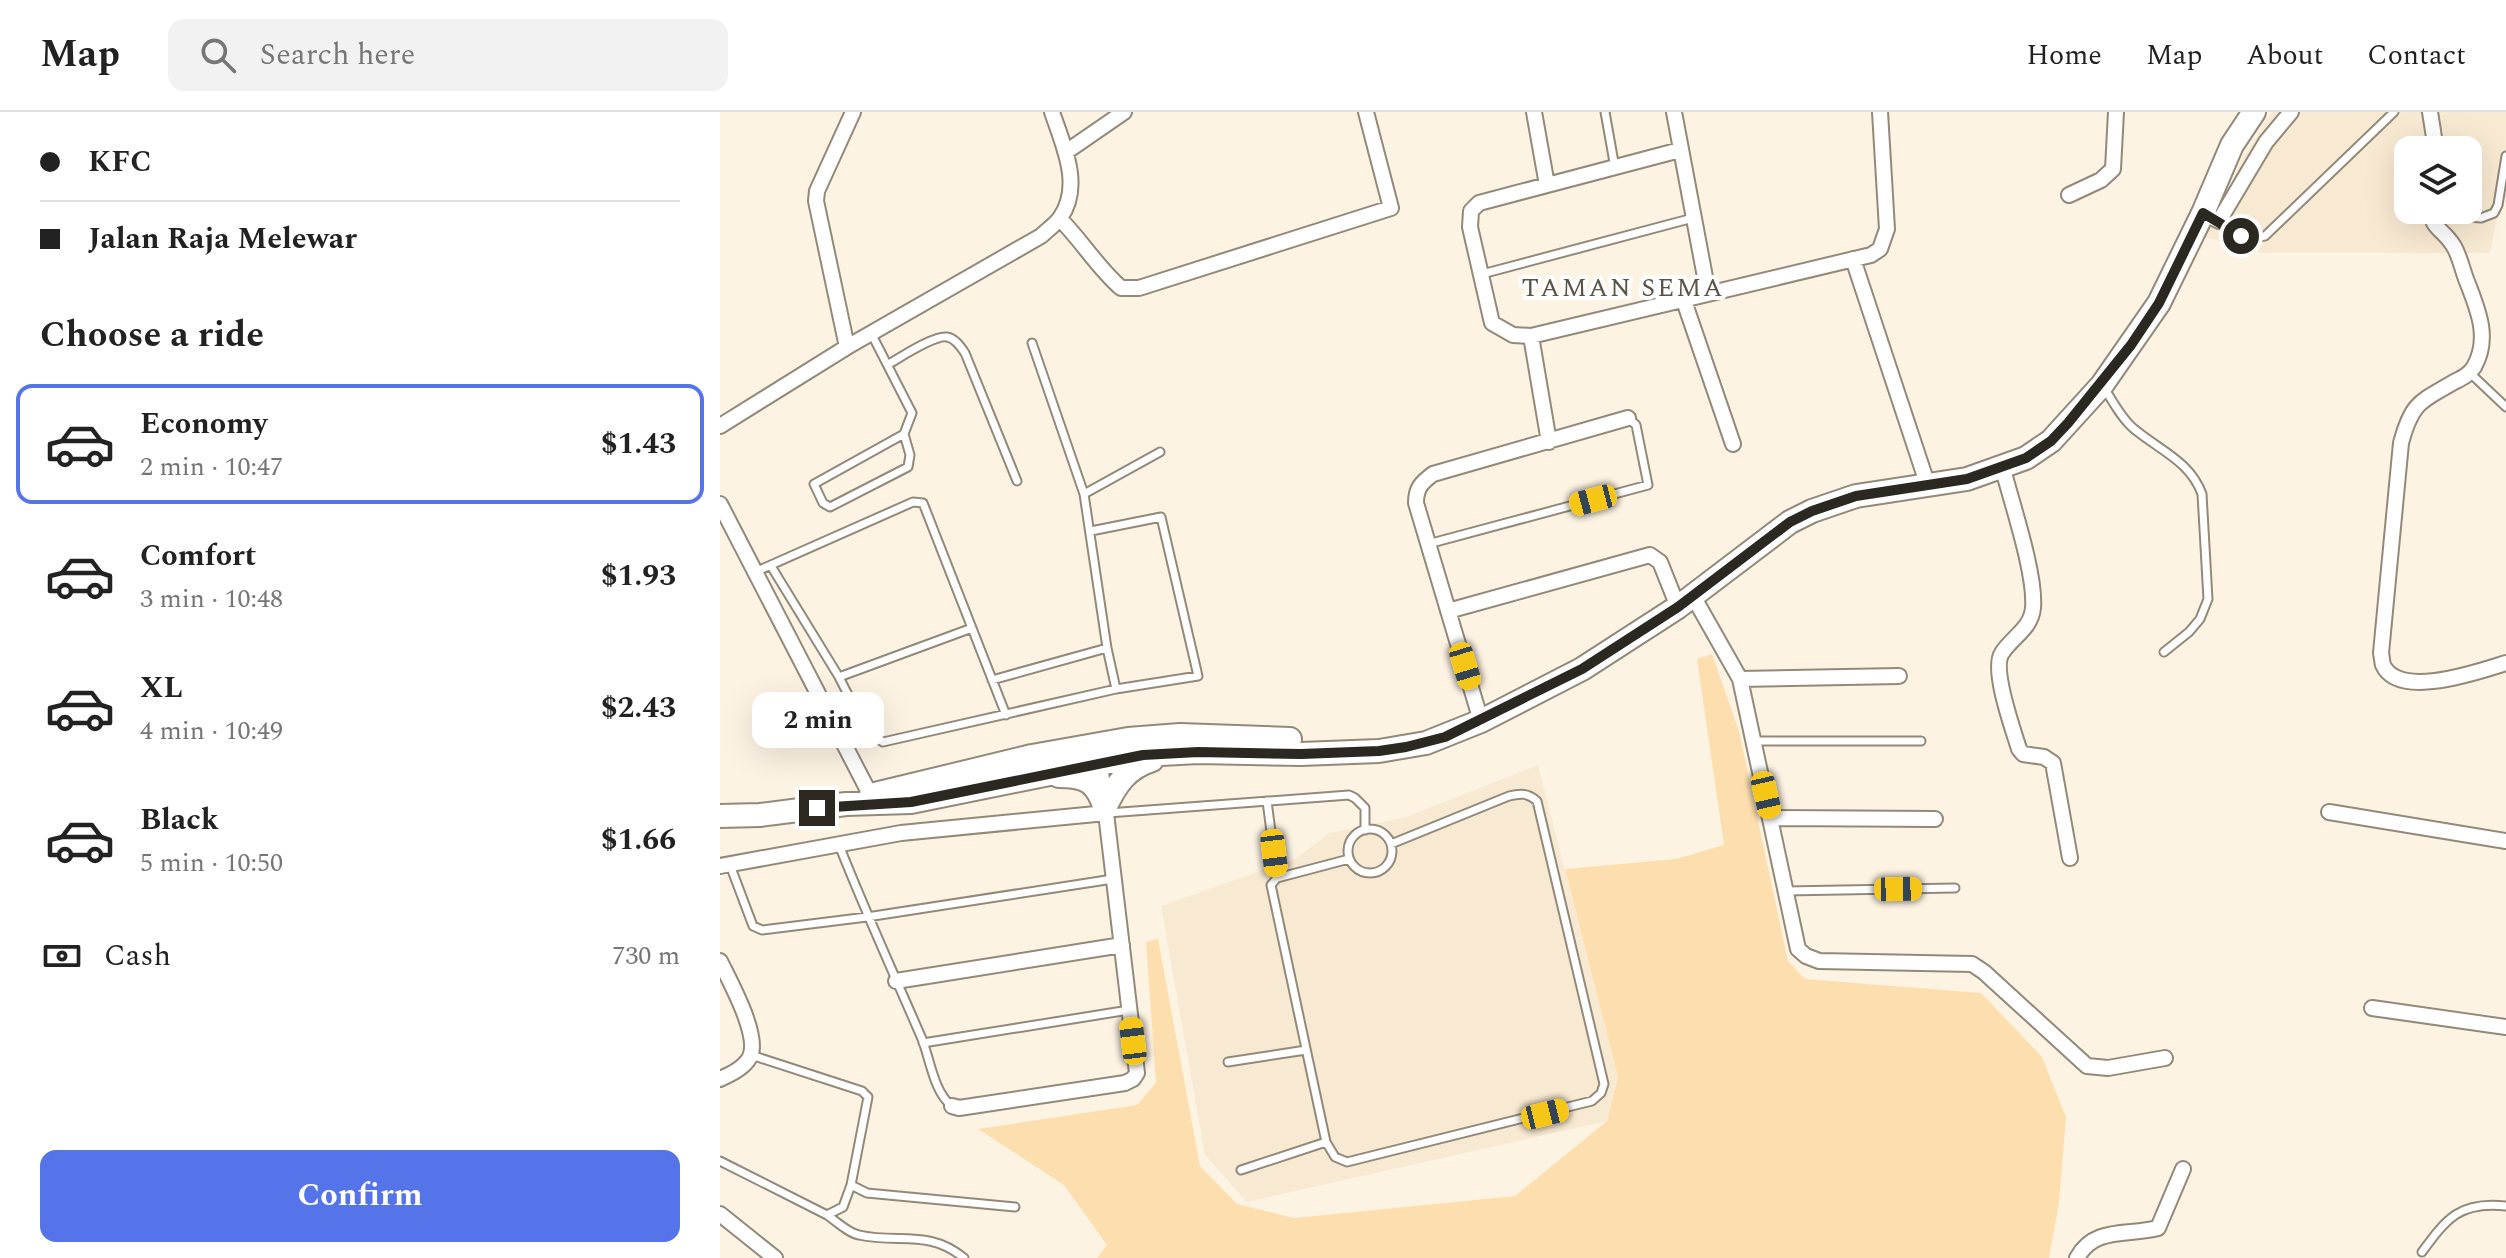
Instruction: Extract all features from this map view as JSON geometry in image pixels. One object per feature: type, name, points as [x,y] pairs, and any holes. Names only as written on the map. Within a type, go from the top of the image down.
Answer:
[{"type":"highway","points":[[1034,766],[1100,763],[1143,755],[1198,752],[1301,754],[1379,751],[1426,743],[1481,721],[1582,669],[1685,601],[1790,522],[1812,511],[1856,496],[1967,479],[2003,469],[2026,458],[2051,441],[2102,385],[2159,303],[2211,217],[2232,145],[2254,112]]},
{"type":"highway","points":[[720,816],[760,815],[873,800],[911,802],[1128,739],[1180,735],[1295,739],[1323,742],[1350,750]]},
{"type":"highway","points":[[1106,811],[1120,780],[1133,767],[1150,760],[1198,752]]},
{"type":"highway","points":[[1034,766],[1092,783],[1099,791],[1106,811]]},
{"type":"street","points":[[847,347],[816,201],[817,191],[853,112]]},
{"type":"street","points":[[720,426],[847,347],[1041,236],[1060,219],[1071,197],[1071,175],[1052,112]]},
{"type":"street","points":[[1066,152],[1124,112]]},
{"type":"street","points":[[1060,219],[1080,239],[1106,275],[1121,288],[1139,288],[1391,208],[1366,112]]},
{"type":"street","points":[[1534,112],[1547,185]]},
{"type":"street","points":[[1674,112],[1708,293]]},
{"type":"street","points":[[1680,150],[1479,203],[1471,211],[1470,227],[1492,323],[1513,335],[1531,336],[1871,255],[1880,249],[1886,238],[1880,112]]},
{"type":"street","points":[[2069,195],[2101,180],[2113,169],[2116,112]]},
{"type":"street","points":[[2211,217],[2291,112]]},
{"type":"street","points":[[2430,112],[2434,136]]},
{"type":"street","points":[[2433,224],[2453,245],[2479,312],[2483,335],[2479,356],[2470,373],[2431,393],[2408,419],[2401,443],[2381,653],[2384,666],[2394,677],[2425,681],[2452,680],[2506,663]]},
{"type":"street","points":[[1853,259],[1928,486]]},
{"type":"street","points":[[1683,298],[1733,444]]},
{"type":"street","points":[[1531,336],[1549,442]]},
{"type":"street","points":[[1481,721],[1416,503],[1416,492],[1421,483],[1433,474],[1628,418]]},
{"type":"street","points":[[2003,469],[2025,556],[2033,605],[2027,626],[2003,651],[1997,667],[2019,749],[2023,754],[2044,757],[2053,763],[2070,858]]},
{"type":"street","points":[[720,504],[873,800]]},
{"type":"street","points":[[1448,611],[1650,555],[1660,562],[1740,679],[1798,949],[1812,959],[1972,964],[2087,1066],[2108,1068],[2165,1058]]},
{"type":"street","points":[[1740,679],[1899,676]]},
{"type":"street","points":[[952,1106],[989,1103],[1133,1079],[1137,1073],[1100,763]]},
{"type":"street","points":[[725,866],[901,833],[1106,811]]},
{"type":"street","points":[[2329,812],[2506,841]]},
{"type":"street","points":[[1771,818],[1935,819]]},
{"type":"street","points":[[896,981],[1122,945]]},
{"type":"street","points":[[720,961],[747,1021],[752,1042],[751,1055],[741,1068],[720,1079]]},
{"type":"street","points":[[2372,1008],[2506,1027]]},
{"type":"street","points":[[2077,1258],[2088,1242],[2096,1238],[2158,1228],[2183,1169]]},
{"type":"street","points":[[720,1214],[775,1258]]},
{"type":"lane","points":[[1605,112],[1615,168]]},
{"type":"lane","points":[[2211,217],[2241,236],[2254,239],[2265,236],[2394,112]]},
{"type":"lane","points":[[2482,218],[2494,213],[2498,205],[2506,156]]},
{"type":"lane","points":[[1480,275],[1693,218]]},
{"type":"lane","points":[[871,333],[912,413],[904,434],[910,455],[908,467],[830,507],[823,503],[814,484],[904,434]]},
{"type":"lane","points":[[889,364],[937,338],[948,337],[958,343],[965,353],[1017,481]]},
{"type":"lane","points":[[1032,343],[1084,494],[1116,689]]},
{"type":"lane","points":[[2470,373],[2506,407]]},
{"type":"lane","points":[[2102,385],[2132,427],[2188,469],[2198,481],[2202,494],[2208,599],[2200,619],[2164,652]]},
{"type":"lane","points":[[1428,544],[1648,485],[1636,425],[1628,418]]},
{"type":"lane","points":[[1084,494],[1160,452]]},
{"type":"lane","points":[[755,572],[913,502],[923,503],[1006,715]]},
{"type":"lane","points":[[771,566],[839,677],[867,732],[883,742],[1116,689],[1198,676],[1161,517],[1091,531]]},
{"type":"lane","points":[[839,677],[972,628]]},
{"type":"lane","points":[[992,680],[1107,648]]},
{"type":"lane","points":[[1754,741],[1921,741]]},
{"type":"lane","points":[[1349,859],[1277,878],[1271,885],[1326,1142],[1335,1157],[1347,1162],[1592,1101],[1601,1093],[1604,1084],[1537,801],[1531,795],[1521,793],[1509,796],[1391,844]]},
{"type":"lane","points":[[1106,811],[1349,795],[1365,808],[1365,830]]},
{"type":"lane","points":[[1267,801],[1277,878]]},
{"type":"lane","points":[[1365,830],[1378,831],[1391,844],[1391,859],[1381,870],[1366,873],[1349,859],[1349,844],[1365,830]]},
{"type":"lane","points":[[839,844],[943,1096],[952,1106]]},
{"type":"lane","points":[[725,866],[753,926],[762,930],[1114,879]]},
{"type":"lane","points":[[1785,891],[1955,888]]},
{"type":"lane","points":[[923,1043],[1129,1010]]},
{"type":"lane","points":[[1228,1062],[1306,1050]]},
{"type":"lane","points":[[751,1055],[862,1091],[868,1097],[851,1185],[843,1207],[827,1215]]},
{"type":"lane","points":[[1241,1170],[1326,1142]]},
{"type":"lane","points":[[720,1161],[827,1215],[857,1235],[935,1241],[950,1246],[964,1258]]},
{"type":"lane","points":[[851,1185],[867,1193],[1015,1207]]},
{"type":"lane","points":[[2422,1252],[2451,1215],[2465,1208],[2506,1206]]},
{"type":"shaded area","points":[[2272,112],[2506,112],[2506,165],[2490,253],[2262,253],[2206,237],[2242,160]]},
{"type":"shaded area","points":[[1712,654],[1739,731],[1788,961],[1805,979],[1981,993],[2042,1057],[2066,1117],[2059,1203],[2049,1258],[1097,1258],[1107,1245],[1064,1185],[978,1129],[1137,1105],[1156,1083],[1146,942],[1158,939],[1200,1166],[1237,1204],[1294,1218],[1515,1196],[1607,1121],[1618,1077],[1565,869],[1676,859],[1724,845],[1697,659]]},
{"type":"shaded area","points":[[1538,765],[1618,1076],[1607,1121],[1247,1202],[1205,1155],[1161,906],[1297,858],[1329,833],[1406,817]]},
{"type":"district","name":"TAMAN SEMA","points":[[1623,288]]},
{"type":"route","points":[[817,808],[911,802],[1143,755],[1379,751],[1445,737],[1582,669],[1678,607],[1790,522],[1812,511],[1856,496],[1967,479],[2003,469],[2026,458],[2051,441],[2068,423],[2102,385],[2131,345],[2159,303],[2203,213],[2241,236]]}]
